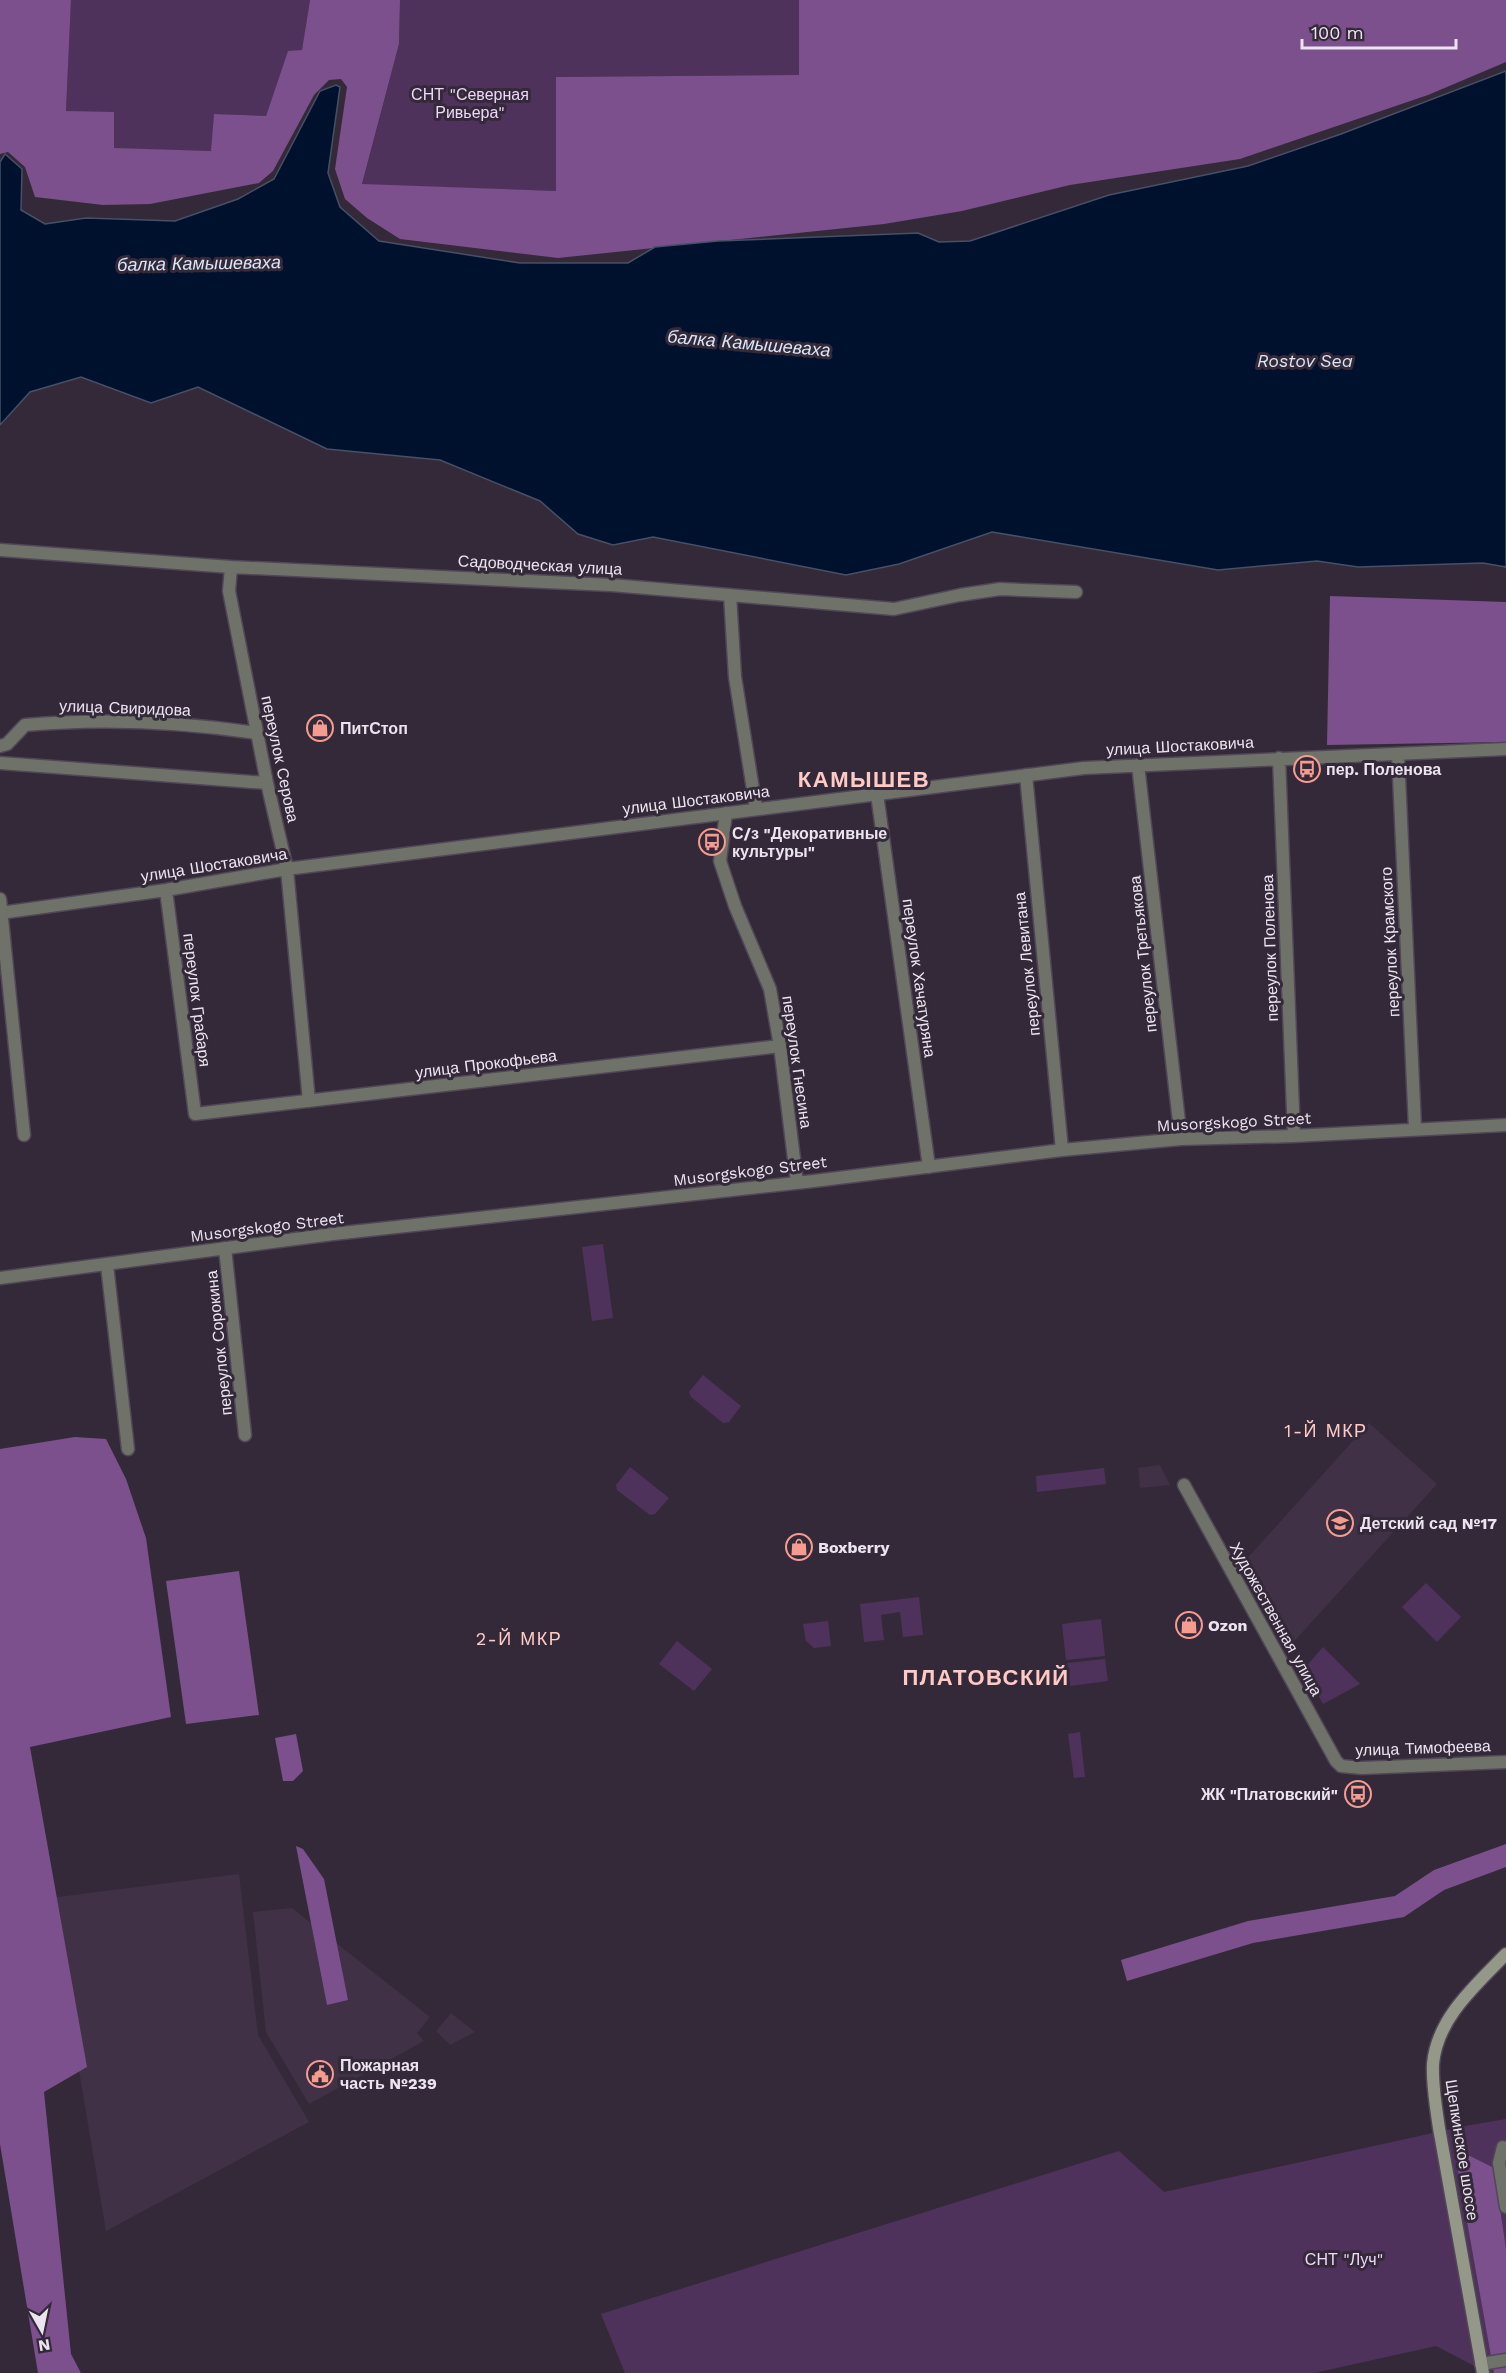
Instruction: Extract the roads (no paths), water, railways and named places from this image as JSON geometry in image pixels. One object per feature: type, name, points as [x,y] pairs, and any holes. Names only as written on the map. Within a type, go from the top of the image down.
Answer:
[{"type":"main road","name":"Щепкинское шоссе","points":[[1482,2369],[1439,2128],[1433,2089],[1433,2064],[1440,2036],[1451,2016],[1468,1994],[1506,1954]]},
{"type":"street","name":"Садоводческая улица","points":[[0,550],[231,567],[611,585],[894,609],[1000,589],[1076,592]]},
{"type":"street","name":"переулок Серова","points":[[231,567],[230,591],[267,783],[287,869],[309,1101]]},
{"type":"street","points":[[730,595],[735,677],[756,808]]},
{"type":"street","name":"улица Свиридова","points":[[0,746],[7,744],[25,725],[68,721],[226,728],[258,733]]},
{"type":"street","name":"улица Шостаковича","points":[[1,913],[166,890],[287,869],[1084,768],[1506,749]]},
{"type":"street","name":"переулок Крамского","points":[[1398,754],[1415,1128]]},
{"type":"street","name":"переулок Поленова","points":[[1279,758],[1294,1136]]},
{"type":"street","points":[[0,763],[267,783]]},
{"type":"street","name":"переулок Третьякова","points":[[1138,765],[1181,1139]]},
{"type":"street","name":"переулок Левитана","points":[[1026,775],[1062,1150]]},
{"type":"street","name":"переулок Хачатуряна","points":[[877,794],[929,1167]]},
{"type":"street","name":"переулок Гнесина","points":[[726,813],[720,861],[735,906],[770,989],[780,1046],[796,1183]]},
{"type":"street","name":"переулок Грабаря","points":[[166,890],[195,1114]]},
{"type":"street","points":[[0,899],[24,1135]]},
{"type":"street","name":"улица Прокофьева","points":[[195,1114],[780,1046]]},
{"type":"street","name":"Musorgskogo Street","points":[[0,1278],[333,1234],[796,1183],[1062,1150],[1181,1139],[1294,1136],[1506,1125]]},
{"type":"street","name":"переулок Сорокина","points":[[225,1248],[245,1435]]},
{"type":"street","points":[[106,1265],[128,1449]]},
{"type":"street","name":"Художественная улица","points":[[1184,1485],[1326,1746],[1341,1766]]},
{"type":"street","name":"улица Тимофеева","points":[[1341,1766],[1362,1768],[1506,1762]]},
{"type":"street","points":[[1503,2146],[1499,2163],[1506,2207]]},
{"type":"street","points":[[1482,2369],[1506,2360]]},
{"type":"water","name":"Rostov Sea","points":[[1506,71],[1506,567],[1483,563],[1358,567],[1317,561],[1218,570],[992,532],[899,564],[846,575],[653,537],[613,545],[578,534],[540,501],[440,460],[327,449],[198,387],[151,403],[81,377],[30,392],[0,425],[0,162],[5,154],[22,169],[21,210],[45,224],[86,218],[175,221],[238,199],[274,179],[320,91],[336,85],[340,87],[328,173],[340,207],[379,241],[520,263],[628,263],[655,247],[718,241],[918,233],[939,242],[970,241],[1109,195],[1248,166],[1341,134]]},
{"type":"place","name":"ПитСтоп","points":[[320,728]]},
{"type":"place","name":"пер. Поленова","points":[[1307,769]]},
{"type":"place","name":"С/з \"Декоративные культуры\"","points":[[712,842]]},
{"type":"place","name":"Детский сад №17","points":[[1340,1523]]},
{"type":"place","name":"Boxberry","points":[[799,1547]]},
{"type":"place","name":"Ozon","points":[[1189,1625]]},
{"type":"place","name":"ЖК \"Платовский\"","points":[[1358,1794]]},
{"type":"place","name":"Пожарная часть №239","points":[[320,2074]]},
{"type":"district","name":"КАМЫШЕВ","points":[[864,779]]},
{"type":"district","name":"1-Й МКР","points":[[1326,1430]]},
{"type":"district","name":"2-Й МКР","points":[[519,1638]]},
{"type":"district","name":"ПЛАТОВСКИЙ","points":[[986,1677]]},
{"type":"park label","name":"СНТ \"Северная Ривьера\"","points":[[470,103]]},
{"type":"park label","name":"СНТ \"Луч\"","points":[[1344,2259]]},
{"type":"water label","name":"балка Камышеваха","points":[[199,263]]},
{"type":"water label","name":"балка Камышеваха","points":[[749,343]]}]
